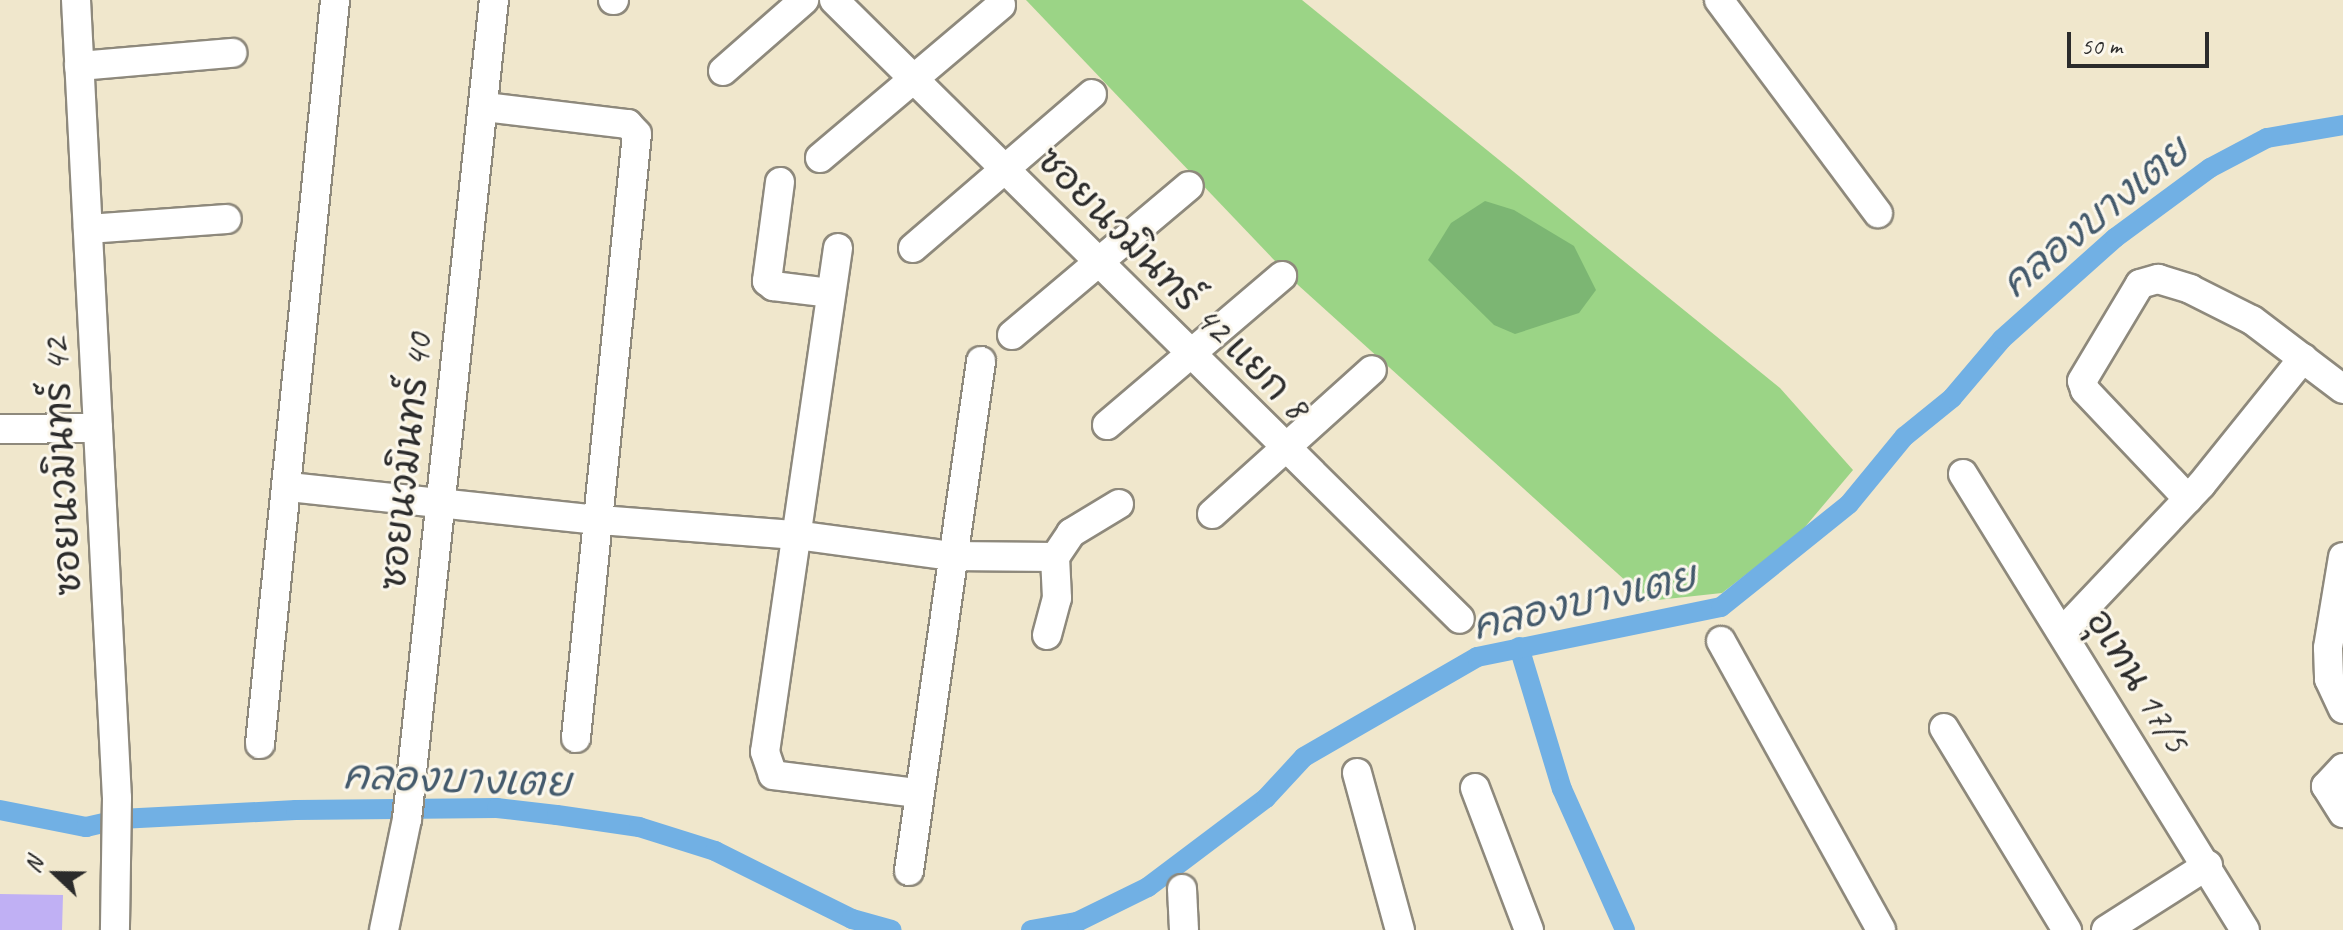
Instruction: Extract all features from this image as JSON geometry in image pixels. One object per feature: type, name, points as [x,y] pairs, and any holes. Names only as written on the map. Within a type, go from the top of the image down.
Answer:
[{"type":"street","name":"ซอยนวมินทร์ 42","points":[[76,0],[117,798],[115,930]]},
{"type":"street","points":[[260,744],[289,487],[335,0]]},
{"type":"street","name":"ซอยนวมินทร์ 40","points":[[384,930],[407,819],[494,0]]},
{"type":"street","points":[[723,71],[804,0]]},
{"type":"street","name":"ซอยนวมินทร์ 42 แยก 8","points":[[834,0],[1460,619]]},
{"type":"street","points":[[1719,0],[1878,213]]},
{"type":"street","points":[[820,158],[912,76],[1001,5]]},
{"type":"street","points":[[79,66],[232,53]]},
{"type":"street","points":[[913,248],[1092,94]]},
{"type":"street","points":[[485,107],[628,124],[637,134],[576,738]]},
{"type":"street","points":[[780,182],[767,281],[773,286],[830,293]]},
{"type":"street","points":[[1012,335],[1189,186]]},
{"type":"street","points":[[88,229],[227,219]]},
{"type":"street","points":[[838,248],[796,535],[767,766],[773,775],[918,793]]},
{"type":"street","points":[[1107,425],[1282,276]]},
{"type":"street","points":[[2188,499],[2085,390],[2087,367],[2130,295],[2140,284],[2158,279],[2190,289],[2252,320],[2343,389]]},
{"type":"street","points":[[2063,631],[2188,499],[2303,358]]},
{"type":"street","points":[[909,871],[951,556],[981,361]]},
{"type":"street","points":[[1212,514],[1372,370]]},
{"type":"street","points":[[0,429],[98,428]]},
{"type":"street","name":"อุเทน 17/5","points":[[1963,474],[2208,865],[2245,930]]},
{"type":"street","points":[[289,487],[439,499],[600,520],[796,535],[951,556],[1055,557]]},
{"type":"street","points":[[1047,635],[1057,598],[1055,557],[1071,533],[1119,504]]},
{"type":"street","points":[[2343,557],[2328,648],[2329,679],[2343,709]]},
{"type":"street","points":[[1721,641],[1881,930]]},
{"type":"street","points":[[1944,728],[2067,930]]},
{"type":"street","points":[[2343,768],[2326,786],[2343,813]]},
{"type":"street","points":[[1357,773],[1392,928]]},
{"type":"street","points":[[1475,788],[1529,930]]},
{"type":"street","points":[[2106,930],[2208,865]]},
{"type":"street","points":[[1182,889],[1184,930]]},
{"type":"green space","points":[[1026,0],[1302,0],[1780,388],[1853,470],[1799,534],[1722,593],[1648,601],[1298,285]]},
{"type":"green space","points":[[1485,201],[1514,210],[1574,246],[1596,290],[1579,313],[1515,334],[1494,325],[1428,260],[1451,223]]},
{"type":"building","points":[[0,894],[63,895],[62,930],[0,930]]},
{"type":"waterway","name":"คลองบางเตย","points":[[1031,930],[1077,922],[1148,887],[1266,798],[1304,757],[1477,657],[1721,607],[1849,504],[1904,437],[1952,398],[2002,339],[2115,238],[2210,168],[2267,138],[2343,125]]},
{"type":"waterway","points":[[1519,647],[1562,789],[1625,930]]},
{"type":"waterway","name":"คลองบางเตย","points":[[0,810],[86,827],[120,819],[296,810],[497,808],[557,815],[639,827],[715,851],[852,919],[892,930]]}]
